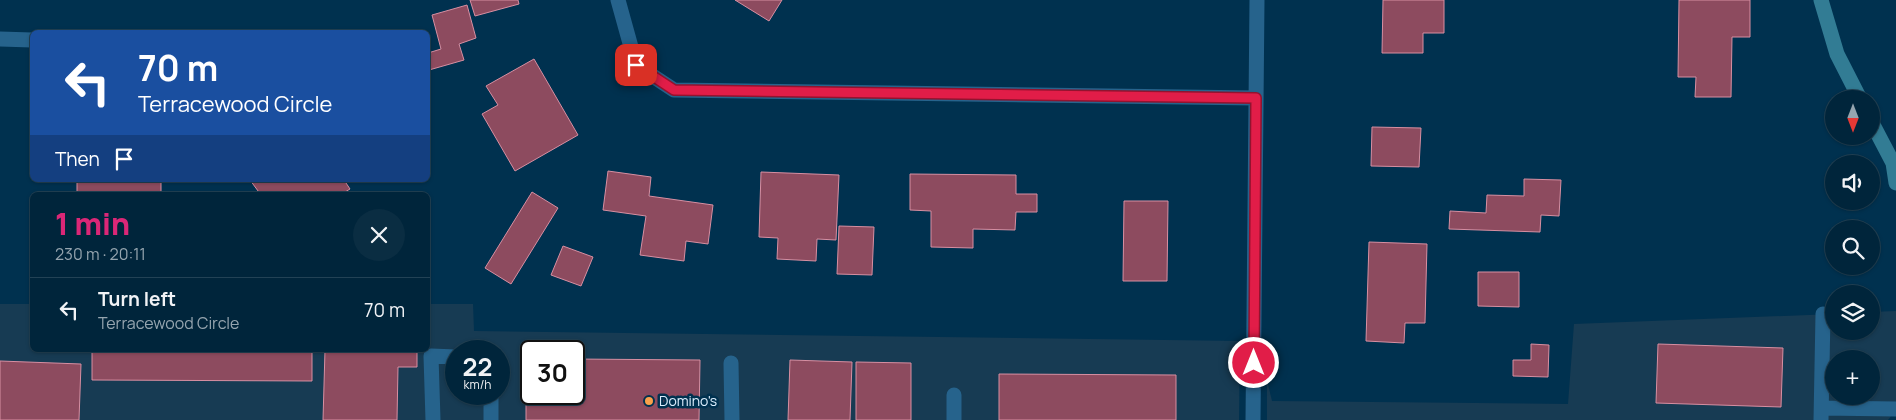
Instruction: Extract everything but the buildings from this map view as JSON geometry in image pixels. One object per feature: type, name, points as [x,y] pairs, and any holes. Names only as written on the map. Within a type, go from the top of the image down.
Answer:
[{"type":"street","points":[[618,0],[636,65],[674,90],[1256,98]]},
{"type":"street","points":[[1253,420],[1257,0]]},
{"type":"street","points":[[1821,0],[1837,54],[1855,90]]},
{"type":"street","points":[[0,39],[30,40]]},
{"type":"street","points":[[1880,137],[1894,162],[1896,183]]},
{"type":"street","points":[[1823,314],[1821,414],[1896,409]]},
{"type":"street","points":[[433,420],[431,356],[445,357]]},
{"type":"street","points":[[731,363],[732,420]]},
{"type":"street","points":[[954,395],[954,420]]},
{"type":"street","points":[[491,405],[492,420]]},
{"type":"shaded area","points":[[0,304],[30,304],[30,352],[430,352],[430,304],[473,304],[474,331],[1240,341],[1239,420],[0,420]]},
{"type":"shaded area","points":[[1896,311],[1896,410],[1888,420],[1267,420],[1267,380],[1272,401],[1568,404],[1574,324],[1825,314],[1825,340],[1880,340],[1880,312]]},
{"type":"place","name":"Domino's","points":[[649,401]]},
{"type":"route","points":[[636,65],[674,90],[1256,98],[1254,363]]}]
